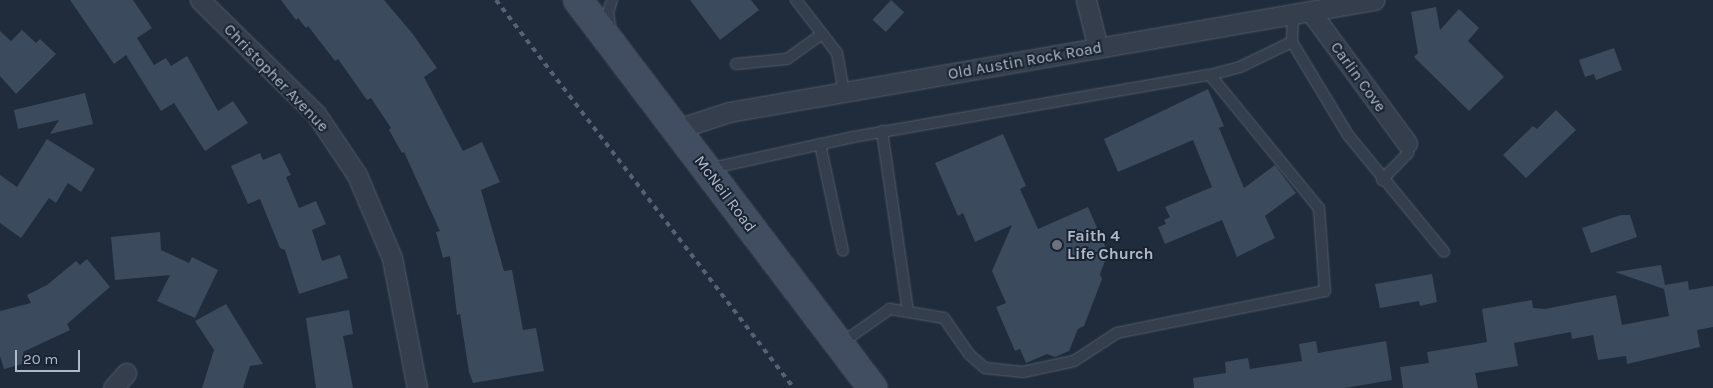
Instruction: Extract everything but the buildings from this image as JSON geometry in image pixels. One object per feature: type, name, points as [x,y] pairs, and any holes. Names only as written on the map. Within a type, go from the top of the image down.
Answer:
[{"type":"main road","name":"McNeil Road","points":[[578,0],[872,388]]},
{"type":"street","name":"Christopher Avenue","points":[[200,0],[316,114],[357,175],[392,258],[417,388]]},
{"type":"street","points":[[1086,0],[1098,48]]},
{"type":"street","name":"Old Austin Rock Road","points":[[676,129],[729,112],[1374,0]]},
{"type":"street","name":"Carlin Cove","points":[[1301,12],[1407,143]]},
{"type":"street","points":[[113,388],[126,372]]},
{"type":"lane","points":[[612,0],[608,13],[612,45]]},
{"type":"lane","points":[[796,0],[837,53],[844,92]]},
{"type":"lane","points":[[1301,12],[1292,42],[1348,136],[1382,180],[1444,252]]},
{"type":"lane","points":[[736,64],[787,59],[822,34]]},
{"type":"lane","points":[[707,170],[882,131],[1210,75],[1240,67],[1292,42]]},
{"type":"lane","points":[[839,344],[890,309],[944,318],[969,354],[985,368],[1023,372],[1074,361],[1118,333],[1326,291],[1319,208],[1210,75]]},
{"type":"lane","points":[[882,131],[908,312]]},
{"type":"lane","points":[[1382,180],[1408,153],[1407,143]]},
{"type":"lane","points":[[820,144],[843,251]]},
{"type":"railway","points":[[496,0],[794,388]]},
{"type":"place","name":"Faith 4 Life Church","points":[[1057,245]]}]
